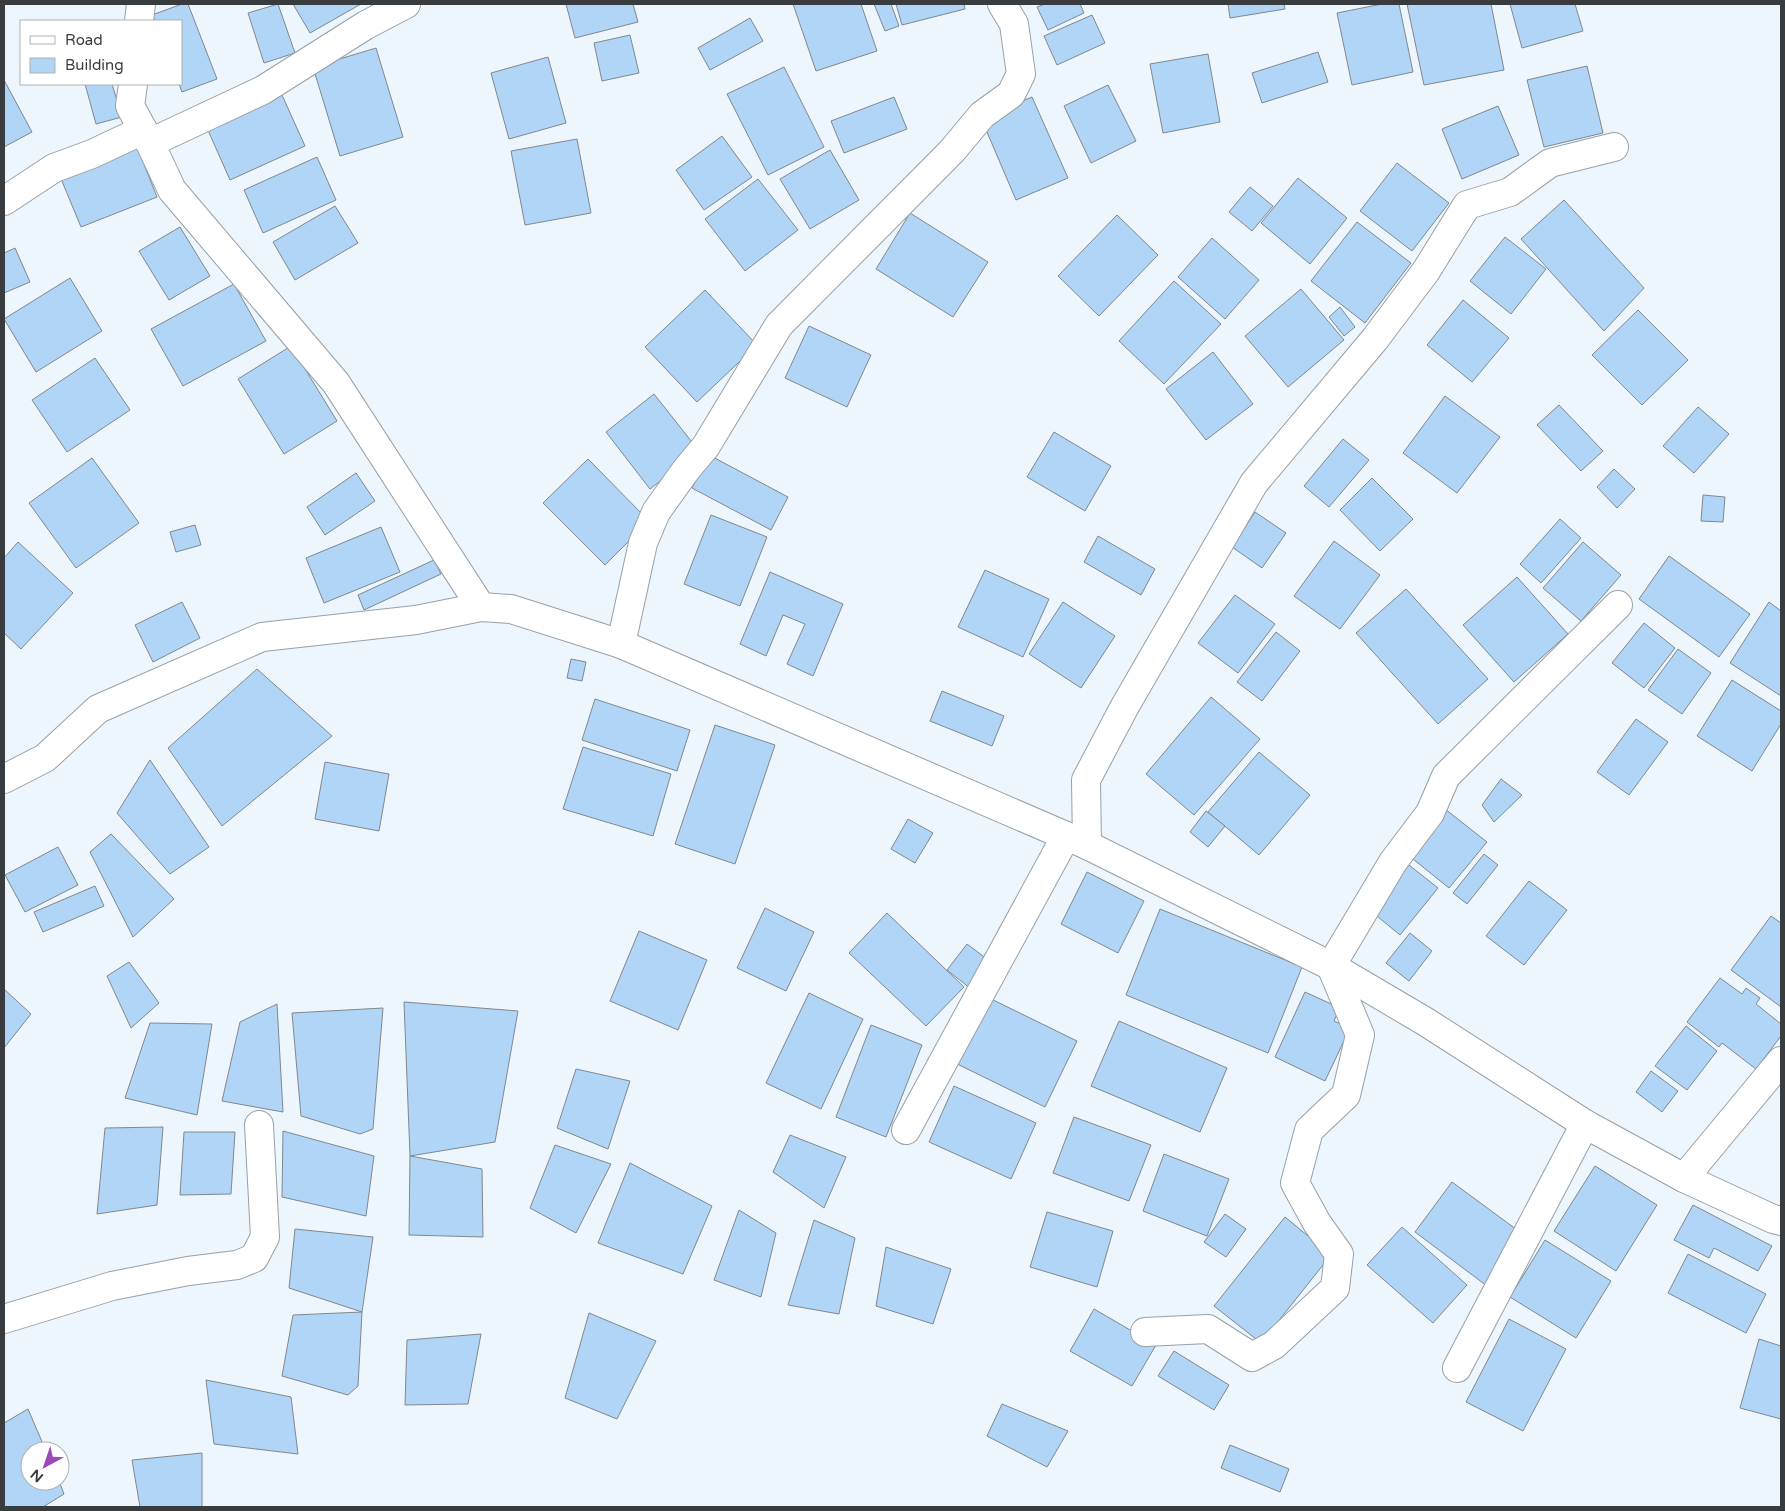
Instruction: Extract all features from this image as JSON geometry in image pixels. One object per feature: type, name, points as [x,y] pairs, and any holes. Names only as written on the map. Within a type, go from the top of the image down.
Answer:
[{"type":"street","points":[[139,20],[141,4]]},
{"type":"street","points":[[4,201],[54,168],[147,137],[263,90],[366,25],[406,4]]},
{"type":"street","points":[[621,644],[642,543],[656,512],[706,446],[779,325],[952,151],[982,115],[1010,94],[1021,74],[1014,24],[1002,4]]},
{"type":"street","points":[[133,85],[130,106],[172,190],[336,383],[481,607]]},
{"type":"street","points":[[906,1130],[1076,840],[1086,780],[1125,706],[1254,484],[1375,340],[1426,271],[1467,205],[1510,192],[1550,163],[1614,147]]},
{"type":"street","points":[[1331,966],[1393,862],[1430,813],[1446,776],[1618,604]]},
{"type":"street","points":[[4,779],[45,758],[98,709],[262,637],[416,620],[481,607],[511,609],[621,644],[1076,840],[1331,966],[1426,1022],[1586,1124],[1684,1178],[1781,1221]]},
{"type":"street","points":[[1145,1332],[1208,1329],[1252,1357],[1274,1345],[1335,1288],[1339,1254],[1317,1223],[1295,1183],[1308,1130],[1346,1095],[1360,1035],[1331,966]]},
{"type":"street","points":[[1684,1178],[1781,1061]]},
{"type":"street","points":[[4,1319],[112,1286],[188,1271],[237,1266],[254,1258],[265,1237],[259,1124]]},
{"type":"street","points":[[1457,1368],[1586,1124]]},
{"type":"building","points":[[182,4],[188,4],[217,79],[182,92],[179,85],[182,85],[182,20],[154,20],[152,15]]},
{"type":"building","points":[[278,4],[295,53],[264,63],[248,13]]},
{"type":"building","points":[[293,4],[361,4],[310,33]]},
{"type":"building","points":[[566,4],[633,4],[638,22],[575,38]]},
{"type":"building","points":[[793,4],[861,4],[877,51],[816,71]]},
{"type":"building","points":[[874,4],[891,4],[899,26],[885,31]]},
{"type":"building","points":[[896,4],[964,4],[965,9],[902,25]]},
{"type":"building","points":[[1045,4],[1080,4],[1084,13],[1048,30],[1037,7]]},
{"type":"building","points":[[1228,4],[1284,4],[1285,9],[1230,18]]},
{"type":"building","points":[[1382,4],[1399,4],[1413,72],[1352,85],[1337,13]]},
{"type":"building","points":[[1407,4],[1491,4],[1504,70],[1424,85]]},
{"type":"building","points":[[1510,4],[1575,4],[1583,31],[1522,48]]},
{"type":"building","points":[[1092,15],[1105,43],[1057,65],[1044,36]]},
{"type":"building","points":[[750,18],[763,41],[710,70],[698,48]]},
{"type":"building","points":[[630,35],[639,73],[602,81],[594,43]]},
{"type":"building","points":[[376,48],[403,137],[340,156],[313,67]]},
{"type":"building","points":[[1318,52],[1328,82],[1262,103],[1252,73]]},
{"type":"building","points":[[1208,54],[1220,122],[1163,133],[1150,64]]},
{"type":"building","points":[[548,57],[566,123],[509,139],[491,73]]},
{"type":"building","points":[[1587,66],[1603,133],[1544,147],[1527,80]]},
{"type":"building","points":[[784,67],[824,147],[768,175],[727,94]]},
{"type":"building","points":[[4,80],[32,132],[4,147]]},
{"type":"building","points":[[85,85],[112,85],[122,117],[96,124]]},
{"type":"building","points":[[1108,85],[1136,141],[1091,163],[1064,106]]},
{"type":"building","points":[[282,95],[305,146],[230,180],[207,128]]},
{"type":"building","points":[[894,97],[907,129],[844,153],[831,121]]},
{"type":"building","points":[[1032,97],[1068,178],[1016,200],[981,118]]},
{"type":"building","points":[[1498,106],[1519,155],[1462,179],[1442,129]]},
{"type":"building","points":[[722,136],[752,177],[704,210],[676,170]]},
{"type":"building","points":[[577,139],[591,213],[525,225],[511,151]]},
{"type":"building","points":[[136,144],[157,197],[81,227],[59,174]]},
{"type":"building","points":[[830,150],[859,200],[810,229],[780,179]]},
{"type":"building","points":[[317,157],[336,200],[263,233],[244,190]]},
{"type":"building","points":[[1397,163],[1449,203],[1412,251],[1360,211]]},
{"type":"building","points":[[1298,178],[1347,218],[1310,264],[1261,223]]},
{"type":"building","points":[[758,179],[798,230],[745,271],[705,219]]},
{"type":"building","points":[[1250,187],[1273,206],[1252,231],[1229,212]]},
{"type":"building","points":[[1564,200],[1644,288],[1604,331],[1521,239]]},
{"type":"building","points":[[335,206],[358,243],[295,280],[273,242]]},
{"type":"building","points":[[910,213],[988,262],[953,317],[876,269]]},
{"type":"building","points":[[1117,215],[1158,255],[1099,316],[1058,276]]},
{"type":"building","points":[[1357,222],[1411,263],[1365,323],[1311,281]]},
{"type":"building","points":[[180,227],[210,276],[169,300],[139,251]]},
{"type":"building","points":[[1505,237],[1546,269],[1511,314],[1470,281]]},
{"type":"building","points":[[1212,238],[1259,280],[1225,319],[1178,277]]},
{"type":"building","points":[[15,248],[30,282],[4,293],[4,253]]},
{"type":"building","points":[[70,278],[102,331],[36,372],[4,319]]},
{"type":"building","points":[[1174,281],[1221,324],[1164,384],[1119,341]]},
{"type":"building","points":[[234,284],[266,341],[183,386],[151,329]]},
{"type":"building","points":[[1301,289],[1344,340],[1288,387],[1245,336]]},
{"type":"building","points":[[705,290],[757,345],[697,402],[645,347]]},
{"type":"building","points":[[1463,300],[1509,338],[1472,382],[1427,345]]},
{"type":"building","points":[[1340,307],[1355,327],[1344,336],[1329,317]]},
{"type":"building","points":[[1638,310],[1688,360],[1642,405],[1592,355]]},
{"type":"building","points":[[809,326],[871,355],[847,407],[785,378]]},
{"type":"building","points":[[291,346],[337,421],[284,454],[238,379]]},
{"type":"building","points":[[1213,352],[1253,404],[1206,440],[1166,389]]},
{"type":"building","points":[[95,358],[130,410],[67,452],[32,400]]},
{"type":"building","points":[[654,394],[699,451],[650,489],[606,432]]},
{"type":"building","points":[[1445,396],[1500,437],[1457,493],[1403,453]]},
{"type":"building","points":[[1559,405],[1603,451],[1581,471],[1537,425]]},
{"type":"building","points":[[1698,407],[1729,434],[1694,473],[1663,446]]},
{"type":"building","points":[[1054,432],[1111,466],[1085,511],[1027,477]]},
{"type":"building","points":[[1343,439],[1369,460],[1329,507],[1304,486]]},
{"type":"building","points":[[709,455],[788,497],[771,530],[692,488]]},
{"type":"building","points":[[92,458],[139,523],[76,568],[29,503]]},
{"type":"building","points":[[588,459],[649,521],[605,565],[543,503]]},
{"type":"building","points":[[1614,469],[1635,489],[1617,508],[1597,487]]},
{"type":"building","points":[[356,473],[375,501],[325,535],[307,507]]},
{"type":"building","points":[[1372,478],[1413,519],[1380,551],[1340,510]]},
{"type":"building","points":[[1703,495],[1725,497],[1723,522],[1701,521]]},
{"type":"building","points":[[1255,512],[1286,533],[1262,568],[1232,547]]},
{"type":"building","points":[[711,515],[767,537],[740,606],[684,584]]},
{"type":"building","points":[[1560,519],[1581,538],[1541,583],[1520,564]]},
{"type":"building","points":[[195,525],[201,545],[176,552],[170,532]]},
{"type":"building","points":[[381,527],[400,572],[324,603],[306,558]]},
{"type":"building","points":[[1098,536],[1155,569],[1141,595],[1084,562]]},
{"type":"building","points":[[1334,541],[1380,575],[1340,629],[1294,596]]},
{"type":"building","points":[[18,542],[73,593],[21,649],[4,633],[4,558]]},
{"type":"building","points":[[1583,542],[1621,575],[1581,621],[1543,588]]},
{"type":"building","points":[[1669,556],[1750,614],[1719,657],[1639,599]]},
{"type":"building","points":[[434,560],[441,574],[364,610],[358,595]]},
{"type":"building","points":[[985,570],[1049,599],[1023,657],[958,627]]},
{"type":"building","points":[[770,572],[843,604],[813,676],[787,664],[805,624],[783,615],[766,656],[740,644]]},
{"type":"building","points":[[1517,577],[1568,634],[1514,682],[1463,625]]},
{"type":"building","points":[[1406,589],[1488,679],[1438,724],[1356,633]]},
{"type":"building","points":[[1235,595],[1275,624],[1238,673],[1198,643]]},
{"type":"building","points":[[182,602],[200,638],[153,662],[135,625]]},
{"type":"building","points":[[1063,602],[1115,636],[1081,688],[1029,654]]},
{"type":"building","points":[[1769,602],[1781,611],[1781,696],[1730,663]]},
{"type":"building","points":[[1644,623],[1675,648],[1644,688],[1612,663]]},
{"type":"building","points":[[1276,632],[1300,651],[1262,701],[1237,682]]},
{"type":"building","points":[[1678,649],[1711,673],[1682,714],[1648,690]]},
{"type":"building","points":[[571,659],[586,662],[582,681],[567,678]]},
{"type":"building","points":[[257,669],[332,736],[222,826],[168,748]]},
{"type":"building","points":[[1732,680],[1781,711],[1781,724],[1752,771],[1697,736]]},
{"type":"building","points":[[942,691],[1004,716],[992,746],[930,721]]},
{"type":"building","points":[[1211,697],[1260,739],[1194,815],[1146,774]]},
{"type":"building","points":[[595,699],[690,730],[677,771],[582,740]]},
{"type":"building","points":[[1636,719],[1668,742],[1629,795],[1597,772]]},
{"type":"building","points":[[715,725],[775,745],[735,864],[675,844]]},
{"type":"building","points":[[583,747],[671,774],[653,836],[563,809]]},
{"type":"building","points":[[1259,752],[1310,795],[1259,855],[1208,812]]},
{"type":"building","points":[[150,760],[209,847],[170,874],[117,813]]},
{"type":"building","points":[[325,762],[389,774],[379,831],[315,819]]},
{"type":"building","points":[[1501,779],[1522,795],[1494,822],[1482,805]]},
{"type":"building","points":[[1445,809],[1487,842],[1449,888],[1408,855]]},
{"type":"building","points":[[1206,811],[1225,826],[1208,847],[1190,832]]},
{"type":"building","points":[[908,819],[933,833],[915,863],[891,849]]},
{"type":"building","points":[[111,834],[174,899],[133,937],[90,852]]},
{"type":"building","points":[[58,847],[78,885],[25,912],[5,875]]},
{"type":"building","points":[[1484,854],[1498,865],[1467,904],[1453,893]]},
{"type":"building","points":[[1409,865],[1438,888],[1400,935],[1372,912]]},
{"type":"building","points":[[1087,872],[1144,901],[1118,953],[1061,924]]},
{"type":"building","points":[[1529,881],[1567,910],[1524,965],[1486,936]]},
{"type":"building","points":[[95,886],[104,906],[43,932],[34,912]]},
{"type":"building","points":[[765,908],[814,932],[786,991],[737,968]]},
{"type":"building","points":[[1160,909],[1302,967],[1268,1053],[1126,995]]},
{"type":"building","points":[[887,913],[964,987],[926,1026],[849,953]]},
{"type":"building","points":[[1771,916],[1781,923],[1781,1007],[1731,970]]},
{"type":"building","points":[[639,931],[707,960],[678,1030],[610,1001]]},
{"type":"building","points":[[1410,933],[1432,951],[1409,981],[1386,963]]},
{"type":"building","points":[[967,944],[991,962],[971,989],[947,970]]},
{"type":"building","points":[[129,962],[159,1003],[131,1028],[107,976]]},
{"type":"building","points":[[1720,978],[1742,994],[1746,988],[1760,998],[1756,1004],[1781,1024],[1781,1036],[1756,1069],[1722,1043],[1719,1047],[1687,1022]]},
{"type":"building","points":[[4,989],[31,1014],[4,1048]]},
{"type":"building","points":[[1305,992],[1340,1008],[1334,1021],[1350,1028],[1325,1081],[1275,1057]]},
{"type":"building","points":[[809,993],[863,1019],[821,1109],[766,1083]]},
{"type":"building","points":[[983,995],[1077,1041],[1045,1107],[951,1061]]},
{"type":"building","points":[[404,1002],[518,1011],[495,1142],[410,1156]]},
{"type":"building","points":[[277,1004],[283,1112],[222,1101],[240,1022]]},
{"type":"building","points":[[383,1008],[373,1129],[360,1134],[301,1116],[292,1013]]},
{"type":"building","points":[[1119,1021],[1227,1068],[1200,1132],[1091,1086]]},
{"type":"building","points":[[150,1023],[212,1024],[197,1115],[125,1098]]},
{"type":"building","points":[[871,1025],[922,1045],[886,1137],[836,1117]]},
{"type":"building","points":[[1686,1026],[1717,1051],[1687,1090],[1655,1066]]},
{"type":"building","points":[[576,1069],[630,1081],[608,1149],[557,1128]]},
{"type":"building","points":[[1651,1071],[1678,1091],[1662,1112],[1636,1092]]},
{"type":"building","points":[[954,1086],[1036,1123],[1011,1179],[929,1142]]},
{"type":"building","points":[[1074,1117],[1151,1145],[1129,1201],[1053,1173]]},
{"type":"building","points":[[163,1127],[157,1205],[97,1214],[105,1128]]},
{"type":"building","points":[[283,1131],[374,1156],[366,1216],[282,1197]]},
{"type":"building","points":[[184,1132],[235,1132],[231,1194],[180,1195]]},
{"type":"building","points":[[790,1135],[846,1157],[824,1208],[773,1172]]},
{"type":"building","points":[[555,1145],[611,1164],[576,1233],[530,1208]]},
{"type":"building","points":[[1164,1154],[1229,1179],[1207,1236],[1143,1211]]},
{"type":"building","points":[[410,1156],[482,1169],[483,1237],[409,1235]]},
{"type":"building","points":[[630,1163],[712,1206],[683,1274],[598,1243]]},
{"type":"building","points":[[1595,1166],[1657,1205],[1616,1271],[1554,1231]]},
{"type":"building","points":[[1452,1182],[1524,1235],[1487,1286],[1415,1232]]},
{"type":"building","points":[[1693,1205],[1772,1246],[1758,1271],[1714,1248],[1709,1258],[1674,1240]]},
{"type":"building","points":[[739,1210],[776,1233],[761,1297],[714,1280]]},
{"type":"building","points":[[1047,1212],[1113,1231],[1097,1287],[1030,1267]]},
{"type":"building","points":[[1225,1214],[1246,1229],[1226,1257],[1204,1242]]},
{"type":"building","points":[[1285,1217],[1331,1255],[1261,1343],[1214,1306]]},
{"type":"building","points":[[814,1220],[855,1238],[839,1314],[788,1305]]},
{"type":"building","points":[[1402,1227],[1467,1285],[1433,1323],[1367,1265]]},
{"type":"building","points":[[295,1229],[373,1237],[362,1312],[289,1288]]},
{"type":"building","points":[[1545,1240],[1611,1281],[1576,1338],[1510,1297]]},
{"type":"building","points":[[886,1247],[951,1269],[933,1324],[876,1306]]},
{"type":"building","points":[[1688,1254],[1766,1294],[1746,1333],[1668,1293]]},
{"type":"building","points":[[1094,1309],[1156,1345],[1132,1386],[1070,1351]]},
{"type":"building","points":[[362,1312],[358,1386],[348,1395],[282,1376],[293,1315]]},
{"type":"building","points":[[589,1313],[656,1341],[617,1419],[565,1398]]},
{"type":"building","points":[[1509,1319],[1566,1349],[1523,1431],[1466,1402]]},
{"type":"building","points":[[481,1334],[468,1404],[405,1405],[407,1340]]},
{"type":"building","points":[[1759,1339],[1781,1346],[1781,1419],[1740,1408]]},
{"type":"building","points":[[1174,1351],[1229,1385],[1214,1410],[1158,1376]]},
{"type":"building","points":[[206,1380],[291,1397],[298,1454],[214,1444]]},
{"type":"building","points":[[1002,1404],[1068,1431],[1047,1467],[987,1436]]},
{"type":"building","points":[[28,1409],[42,1441],[20,1441],[20,1491],[63,1491],[64,1494],[43,1507],[4,1507],[4,1423]]},
{"type":"building","points":[[1230,1445],[1289,1469],[1280,1492],[1221,1468]]},
{"type":"building","points":[[202,1453],[202,1507],[140,1507],[132,1460]]}]
